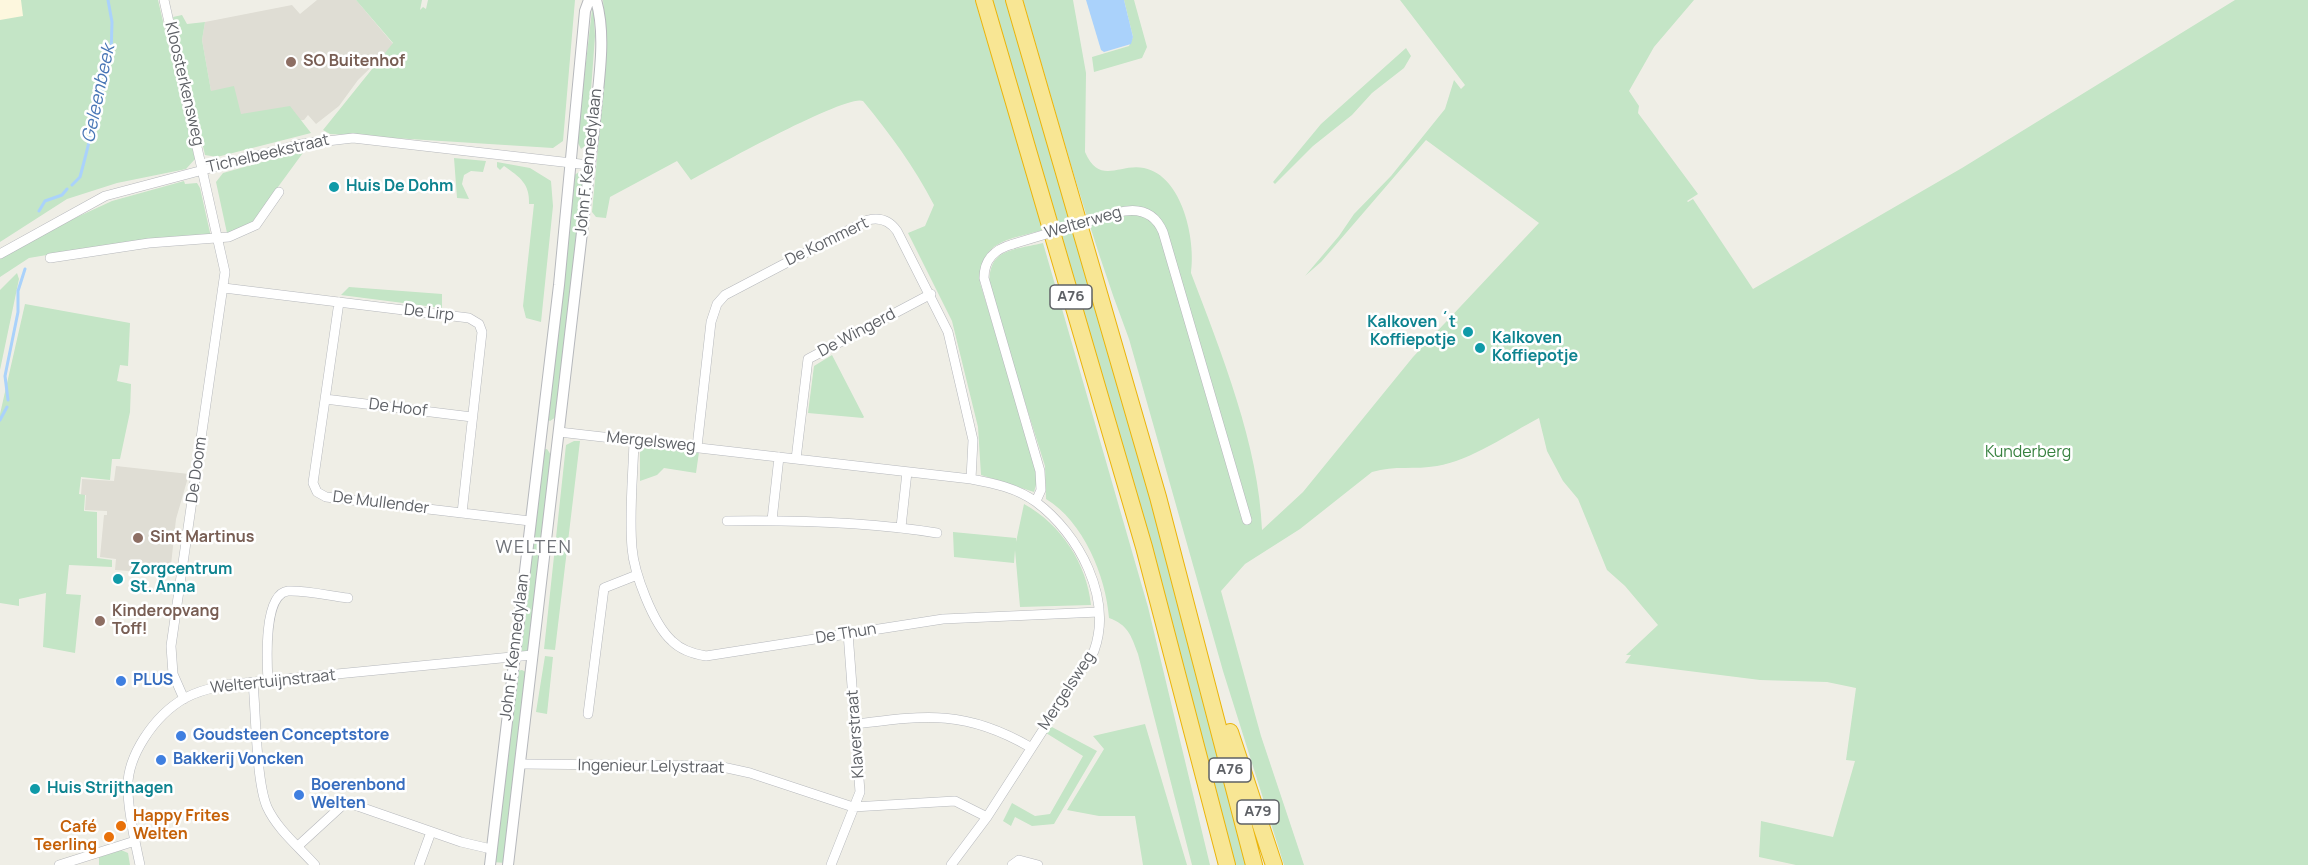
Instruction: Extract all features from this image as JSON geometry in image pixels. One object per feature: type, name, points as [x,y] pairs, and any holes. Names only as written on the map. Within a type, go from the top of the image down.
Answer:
[{"type":"highway","name":"A76","points":[[984,0],[1141,536],[1227,865]]},
{"type":"highway","name":"A76","points":[[1014,0],[1206,676],[1254,865]]},
{"type":"highway","name":"A79","points":[[1206,676],[1241,760],[1274,865]]},
{"type":"street","name":"Kloosterkensweg","points":[[164,0],[204,169]]},
{"type":"street","name":"John F. Kennedylaan","points":[[490,865],[571,162],[585,11],[589,0]]},
{"type":"street","name":"John F. Kennedylaan","points":[[508,865],[600,67],[600,12],[596,0]]},
{"type":"street","name":"Tichelbeekstraat","points":[[0,254],[105,196],[309,142],[353,138],[589,165]]},
{"type":"street","name":"De Doom","points":[[184,699],[173,674],[171,646],[225,272],[204,169]]},
{"type":"street","points":[[50,258],[149,243],[220,239],[256,225],[279,192]]},
{"type":"street","name":"Welterweg","points":[[1036,501],[1041,490],[1040,471],[984,278],[989,257],[1013,244],[1132,210],[1144,212],[1155,219],[1163,232],[1247,520]]},
{"type":"street","name":"De Kommert","points":[[697,447],[711,322],[717,304],[725,295],[873,219],[883,220],[894,227],[931,294],[948,332],[973,440],[971,479]]},
{"type":"street","name":"De Lirp","points":[[224,288],[469,318],[476,322],[482,332],[462,513]]},
{"type":"street","name":"De Wingerd","points":[[796,459],[808,359],[931,294]]},
{"type":"street","name":"De Mullender","points":[[339,302],[313,483],[317,492],[326,497],[530,521]]},
{"type":"street","name":"De Hoof","points":[[325,399],[472,417]]},
{"type":"street","points":[[540,429],[559,432]]},
{"type":"street","name":"Mergelsweg","points":[[559,432],[971,479],[1011,489],[1036,501],[1059,523],[1079,550],[1091,579],[1099,612],[1099,638],[1094,651],[987,817],[951,865]]},
{"type":"street","name":"De Thun","points":[[634,441],[632,547],[637,574],[663,630],[673,643],[692,653],[706,656],[943,619],[1099,612]]},
{"type":"street","points":[[772,520],[779,457]]},
{"type":"street","points":[[901,527],[907,472]]},
{"type":"street","points":[[727,521],[772,520],[901,527],[937,533]]},
{"type":"street","points":[[588,714],[604,588],[637,574]]},
{"type":"street","points":[[268,682],[269,630],[272,606],[276,598],[287,591],[348,598]]},
{"type":"street","name":"Klaverstraat","points":[[831,865],[860,792],[857,724],[848,633]]},
{"type":"street","name":"Weltertuijnstraat","points":[[140,865],[127,791],[133,760],[158,722],[184,699],[200,691],[224,685],[532,656]]},
{"type":"street","points":[[253,682],[265,800],[278,824],[315,865]]},
{"type":"street","points":[[857,724],[916,716],[953,718],[1003,731],[1030,747]]},
{"type":"street","name":"Ingenieur Lelystraat","points":[[521,764],[718,766],[750,773],[853,807],[955,801],[987,817]]},
{"type":"street","points":[[298,846],[346,802],[431,832],[491,849]]},
{"type":"street","points":[[419,865],[431,832]]},
{"type":"street","points":[[58,865],[135,841]]},
{"type":"street","points":[[1012,865],[1019,860],[1038,865]]},
{"type":"shaded area","points":[[0,0],[24,0],[28,22],[0,27]]},
{"type":"shaded area","name":"SO Buitenhof","points":[[317,0],[356,0],[394,45],[358,80],[339,106],[316,124],[308,115],[304,120],[293,121],[235,121],[211,91],[202,40],[205,22],[292,5],[300,14]]},
{"type":"shaded area","name":"Sint Martinus","points":[[116,466],[189,474],[176,519],[170,574],[115,570],[116,559],[100,557],[104,515],[107,515],[107,511],[85,510],[86,495],[81,495],[82,479],[114,481]]},
{"type":"green space","points":[[21,0],[158,0],[195,159],[186,169],[117,183],[67,199],[0,242],[0,20],[23,16]]},
{"type":"green space","points":[[356,0],[422,0],[420,10],[423,7],[426,9],[428,0],[575,0],[563,141],[553,148],[330,134],[323,130],[393,43]]},
{"type":"green space","points":[[603,0],[975,0],[1043,230],[998,244],[985,258],[980,283],[1039,474],[1034,492],[981,475],[978,427],[952,321],[908,233],[925,226],[934,205],[901,151],[863,101],[833,108],[808,119],[691,180],[677,161],[610,197],[606,218],[596,217],[592,212],[606,43]]},
{"type":"green space","points":[[989,0],[1007,0],[1127,406],[1249,865],[1231,865]]},
{"type":"green space","name":"Kunderberg","points":[[1023,0],[1073,0],[1086,73],[1085,152],[1091,162],[1104,171],[1135,167],[1157,173],[1177,196],[1189,228],[1191,273],[1226,367],[1246,433],[1254,466],[1262,530],[1303,492],[1413,357],[1539,223],[1426,140],[1321,262],[1305,276],[1339,236],[1354,214],[1391,176],[1445,109],[1454,80],[1461,89],[1465,85],[1400,0],[1694,0],[1654,47],[1629,91],[1639,106],[1638,113],[1698,194],[1687,201],[1693,199],[1753,289],[1962,168],[2235,0],[2308,0],[2308,865],[1796,865],[1759,857],[1761,821],[1833,837],[1855,761],[1846,760],[1856,688],[1827,682],[1760,680],[1625,663],[1631,655],[1626,655],[1658,625],[1625,586],[1607,570],[1578,499],[1563,481],[1547,451],[1539,418],[1490,446],[1450,463],[1372,472],[1300,529],[1245,564],[1221,591],[1261,736],[1304,865],[1284,865],[1223,671],[1129,339],[1086,213]]},
{"type":"green space","points":[[1124,0],[1134,0],[1147,47],[1142,58],[1094,72],[1092,57],[1129,46],[1133,37]]},
{"type":"green space","points":[[593,1],[595,36],[587,144],[581,149],[577,141]]},
{"type":"green space","points":[[182,15],[187,24],[205,22],[202,40],[211,91],[234,86],[241,114],[290,106],[311,133],[217,157],[205,155],[173,17]]},
{"type":"green space","points":[[1406,48],[1411,56],[1404,68],[1372,93],[1352,115],[1313,146],[1275,184],[1273,182],[1321,124]]},
{"type":"green space","points":[[305,150],[251,224],[227,233],[216,182],[223,173]]},
{"type":"green space","points":[[454,158],[486,161],[483,172],[471,171],[464,175],[462,184],[469,199],[457,198]]},
{"type":"green space","points":[[497,162],[530,168],[551,181],[553,206],[541,322],[526,318],[523,306],[534,204],[529,204],[528,191],[523,182],[504,166],[500,170]]},
{"type":"green space","points":[[579,172],[584,178],[556,417],[550,421],[547,419],[573,176]]},
{"type":"green space","points":[[184,181],[185,184],[197,183],[200,188],[211,237],[88,248],[29,258],[0,277],[0,258],[62,224],[112,201]]},
{"type":"green space","points":[[1043,243],[1148,607],[1210,865],[1192,865],[1133,641],[1125,627],[1109,618],[1098,568],[1081,535],[1071,521],[1046,499],[1045,466],[990,291],[990,277],[996,259],[1010,251]]},
{"type":"green space","points":[[17,273],[19,279],[0,370],[0,290]]},
{"type":"green space","points":[[349,287],[442,294],[442,308],[341,295]]},
{"type":"green space","points":[[25,304],[130,323],[128,366],[120,365],[117,381],[131,384],[130,412],[120,459],[112,459],[110,480],[81,477],[79,494],[85,495],[84,511],[97,512],[97,558],[112,560],[112,567],[69,565],[66,594],[81,595],[75,653],[43,647],[46,593],[19,599],[19,606],[0,603],[0,414]]},
{"type":"green space","points":[[832,355],[863,418],[808,413],[814,366]]},
{"type":"green space","points":[[580,441],[555,650],[544,649],[566,445]]},
{"type":"green space","points":[[644,447],[699,452],[696,473],[664,468],[657,475],[640,481],[640,452]]},
{"type":"green space","points":[[547,449],[551,455],[529,649],[526,653],[520,652],[542,450]]},
{"type":"green space","points":[[1024,504],[1050,522],[1070,547],[1084,575],[1091,605],[1020,607],[1015,550],[1014,563],[954,557],[953,532],[1016,538],[1016,542]]},
{"type":"green space","points":[[545,656],[553,657],[547,714],[536,712]]},
{"type":"green space","points":[[517,671],[526,672],[505,863],[493,862]]},
{"type":"green space","points":[[1145,724],[1187,865],[1143,865],[1135,816],[1099,816],[1067,810],[1104,749],[1093,736]]},
{"type":"green space","points":[[1050,726],[1097,751],[1054,824],[1032,826],[1015,817],[1011,826],[1003,821],[1012,803],[1035,816],[1050,814],[1083,756],[1046,733]]},
{"type":"green space","points":[[121,850],[128,853],[130,865],[99,865],[99,857]]},
{"type":"water","points":[[1086,0],[1124,0],[1133,37],[1131,44],[1104,52],[1101,50]]},
{"type":"waterway","name":"Geleenbeek","points":[[72,185],[80,177],[111,56],[112,22],[108,0]]},
{"type":"waterway","name":"Geleenbeek","points":[[39,211],[45,201],[62,195],[67,189]]},
{"type":"waterway","name":"Geleenbeek","points":[[8,400],[5,376],[18,312],[18,291],[25,269]]},
{"type":"waterway","name":"Geleenbeek","points":[[0,420],[7,407]]},
{"type":"place","name":"SO Buitenhof","points":[[291,62]]},
{"type":"place","name":"Huis De Dohm","points":[[334,187]]},
{"type":"place","name":"Kalkoven ´t Koffiepotje","points":[[1468,332]]},
{"type":"place","name":"Kalkoven Koffiepotje","points":[[1480,348]]},
{"type":"place","name":"Sint Martinus","points":[[138,538]]},
{"type":"place","name":"Zorgcentrum St. Anna","points":[[118,579]]},
{"type":"place","name":"Kinderopvang Toff!","points":[[100,621]]},
{"type":"place","name":"PLUS","points":[[121,681]]},
{"type":"place","name":"Goudsteen Conceptstore","points":[[181,736]]},
{"type":"place","name":"Bakkerij Voncken","points":[[161,760]]},
{"type":"place","name":"Huis Strijthagen","points":[[35,789]]},
{"type":"place","name":"Boerenbond Welten","points":[[299,795]]},
{"type":"place","name":"Happy Frites Welten","points":[[121,826]]},
{"type":"place","name":"Café Teerling","points":[[109,837]]},
{"type":"district","name":"WELTEN","points":[[534,548]]}]
